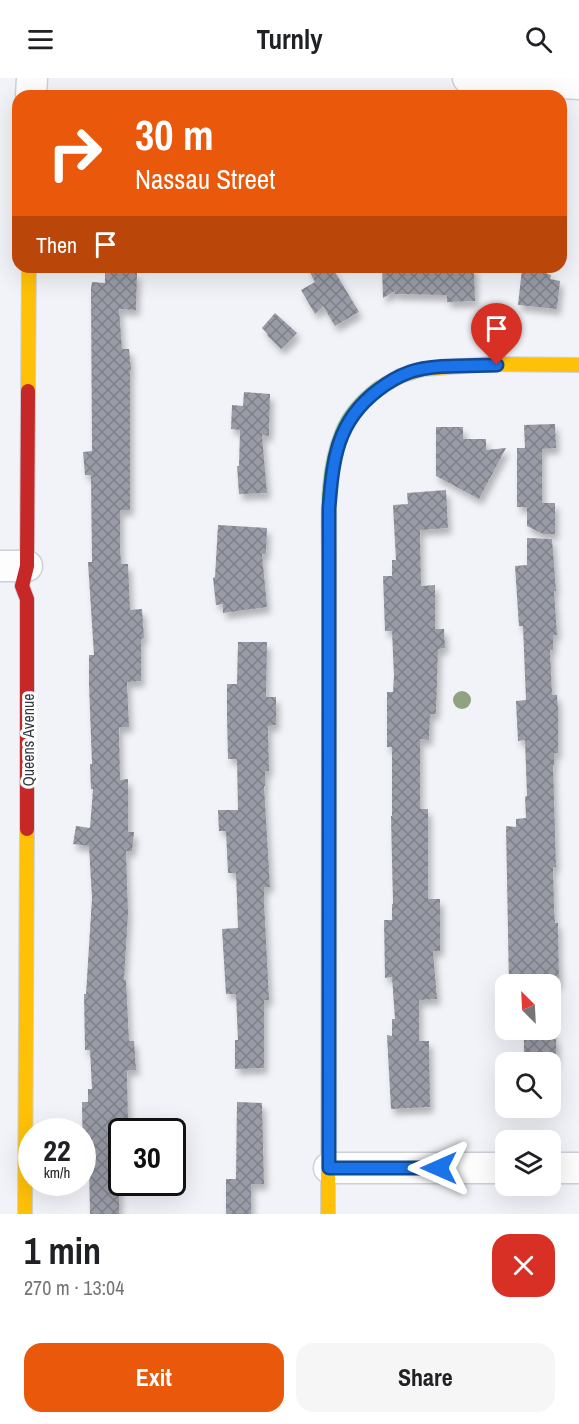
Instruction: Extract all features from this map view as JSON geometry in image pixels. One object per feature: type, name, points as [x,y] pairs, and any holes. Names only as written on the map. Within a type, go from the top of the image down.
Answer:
[{"type":"street","points":[[468,78],[579,84]]},
{"type":"street","name":"Queens Avenue","points":[[25,1214],[28,648],[27,599],[14,566],[29,273]]},
{"type":"street","points":[[328,1214],[329,508],[332,465],[347,422],[367,398],[410,371],[456,366],[579,365]]},
{"type":"street","points":[[329,1168],[495,1168]]},
{"type":"street","points":[[561,1168],[579,1168]]},
{"type":"building","points":[[105,273],[137,273],[136,310],[119,309],[122,349],[129,349],[131,370],[130,510],[120,510],[120,545],[121,564],[128,564],[130,610],[142,609],[144,638],[141,639],[141,681],[127,682],[129,727],[119,727],[120,780],[128,779],[128,832],[134,832],[132,851],[126,851],[128,914],[124,980],[126,980],[129,1041],[134,1041],[136,1070],[127,1070],[128,1118],[108,1118],[108,1196],[119,1196],[119,1214],[90,1214],[90,1196],[96,1196],[96,1118],[82,1118],[82,1102],[88,1102],[88,1089],[92,1089],[90,1050],[85,1050],[84,994],[86,994],[92,898],[89,846],[73,844],[76,826],[90,828],[93,789],[91,789],[90,764],[92,764],[89,655],[94,655],[88,562],[92,562],[91,475],[85,475],[83,452],[92,451],[91,289],[92,282],[105,283]]},
{"type":"building","points":[[310,273],[336,273],[359,312],[335,326],[323,306],[315,314],[301,290],[315,282]]},
{"type":"building","points":[[382,273],[474,273],[475,301],[447,302],[447,295],[395,294],[395,291],[383,298]]},
{"type":"building","points":[[522,273],[548,273],[551,275],[550,279],[560,281],[557,309],[518,305]]},
{"type":"building","points":[[275,313],[297,333],[281,349],[262,328]]},
{"type":"building","points":[[244,392],[270,394],[269,436],[262,435],[267,493],[239,494],[237,466],[239,466],[240,430],[231,429],[232,405],[243,406]]},
{"type":"building","points":[[555,424],[556,448],[542,449],[542,503],[555,503],[555,534],[543,534],[527,526],[527,507],[517,507],[517,448],[525,448],[524,425]]},
{"type":"building","points":[[436,427],[463,427],[463,439],[486,439],[486,450],[506,448],[479,499],[436,476]]},
{"type":"building","points":[[446,490],[448,528],[420,530],[421,586],[435,585],[435,629],[444,629],[445,648],[438,649],[436,714],[430,714],[429,740],[420,739],[420,809],[428,809],[428,899],[440,899],[440,951],[433,951],[437,999],[419,1000],[419,1041],[429,1041],[430,1107],[391,1109],[387,1035],[392,1036],[392,1019],[395,1019],[392,977],[385,978],[384,920],[392,920],[393,904],[392,747],[387,747],[387,692],[393,692],[394,676],[392,631],[385,631],[383,576],[392,576],[392,560],[396,560],[393,505],[408,504],[407,493]]},
{"type":"building","points":[[218,525],[267,528],[266,554],[262,554],[267,607],[223,613],[223,604],[216,605],[213,578],[215,577]]},
{"type":"building","points":[[527,538],[552,539],[557,635],[553,635],[553,650],[550,650],[552,695],[557,695],[558,709],[558,753],[554,753],[553,765],[556,867],[553,867],[555,923],[558,923],[559,974],[509,974],[506,826],[516,827],[516,819],[526,818],[525,797],[527,796],[525,740],[518,741],[516,701],[526,700],[523,626],[519,626],[515,566],[527,565]]},
{"type":"building","points":[[238,642],[267,642],[266,697],[276,697],[276,725],[268,726],[269,771],[265,771],[264,786],[270,887],[264,887],[269,1000],[264,1000],[264,1068],[235,1069],[235,1040],[238,1040],[236,994],[226,994],[222,929],[238,928],[236,873],[228,873],[226,831],[219,831],[218,810],[238,810],[237,759],[228,759],[227,684],[237,684]]},
{"type":"building","points":[[524,1040],[556,1040],[556,1052],[524,1052]]},
{"type":"building","points":[[237,1102],[262,1103],[264,1184],[251,1184],[251,1214],[226,1214],[226,1179],[236,1179]]},
{"type":"traffic: fast","points":[[329,706],[330,481],[337,449],[348,420],[379,388]]},
{"type":"traffic: slow","points":[[28,391],[29,273]]},
{"type":"traffic: slow","points":[[379,388],[400,376],[423,369],[490,364],[579,365]]},
{"type":"traffic: slow","points":[[328,1214],[329,706]]},
{"type":"traffic: slow","points":[[25,1214],[27,829]]},
{"type":"traffic: jam","points":[[27,829],[27,599],[22,586],[27,566],[28,391]]},
{"type":"route","points":[[439,1168],[329,1168],[329,508],[332,465],[347,422],[367,398],[386,384],[410,371],[456,366],[497,365]]}]
